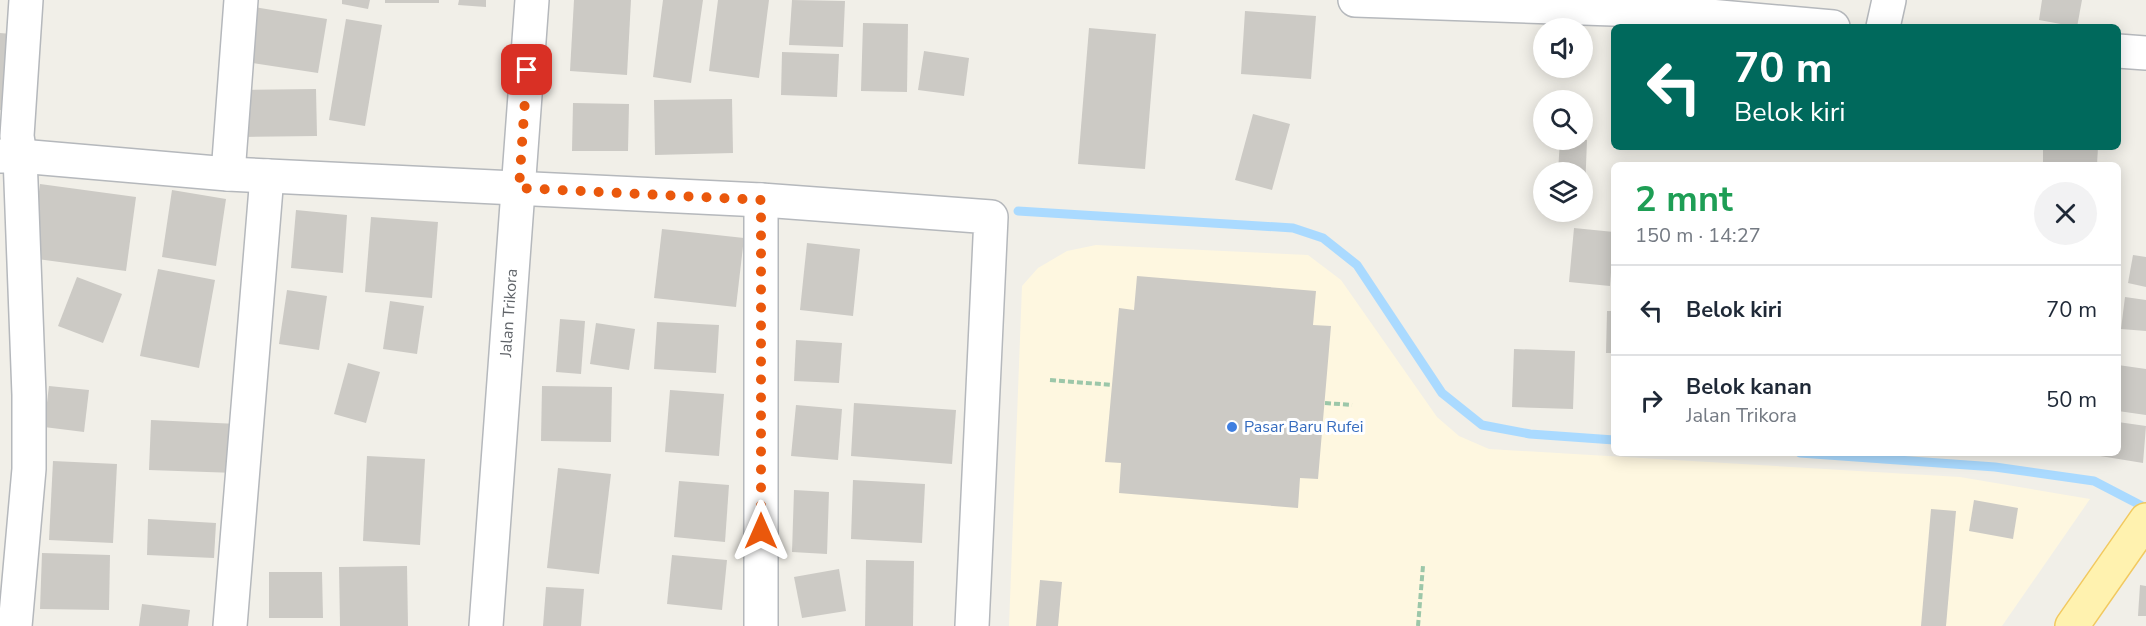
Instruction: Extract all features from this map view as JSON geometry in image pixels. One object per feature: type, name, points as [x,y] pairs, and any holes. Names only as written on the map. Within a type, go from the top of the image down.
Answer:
[{"type":"main road","points":[[2072,626],[2146,520]]},
{"type":"street","points":[[15,626],[29,469],[29,395],[10,156],[17,136],[26,0]]},
{"type":"street","points":[[228,174],[241,0]]},
{"type":"street","name":"Jalan Trikora","points":[[486,626],[532,0]]},
{"type":"street","points":[[1354,0],[1642,5],[1807,24]]},
{"type":"street","points":[[1884,24],[1889,0]]},
{"type":"street","points":[[2121,51],[2146,53]]},
{"type":"street","points":[[10,156],[228,174],[761,200],[991,217],[972,626]]},
{"type":"street","points":[[230,626],[267,176]]},
{"type":"street","points":[[761,200],[761,626]]},
{"type":"path","points":[[1050,380],[1112,385]]},
{"type":"path","points":[[1324,403],[1352,405]]},
{"type":"path","points":[[1418,626],[1422,566]]},
{"type":"shaded area","name":"Pasar Baru Rufei","points":[[1096,245],[1308,255],[1341,280],[1437,417],[1459,436],[1489,449],[1960,477],[2090,499],[2002,626],[1009,626],[1022,286],[1038,268],[1067,251]]},
{"type":"building","points":[[342,0],[370,0],[368,9],[342,4]]},
{"type":"building","points":[[385,0],[439,0],[439,3],[385,3]]},
{"type":"building","points":[[459,0],[486,0],[486,7],[458,5]]},
{"type":"building","points":[[574,0],[631,0],[627,75],[570,71]]},
{"type":"building","points":[[663,0],[703,0],[691,83],[653,77]]},
{"type":"building","points":[[718,0],[769,0],[759,78],[709,71]]},
{"type":"building","points":[[792,0],[845,1],[843,47],[789,45]]},
{"type":"building","points":[[2042,0],[2082,0],[2078,24],[2039,20]]},
{"type":"building","points":[[248,6],[327,19],[318,73],[239,61]]},
{"type":"building","points":[[1245,11],[1316,16],[1311,79],[1241,74]]},
{"type":"building","points":[[346,19],[382,25],[365,126],[329,120]]},
{"type":"building","points":[[863,23],[908,24],[907,92],[861,91]]},
{"type":"building","points":[[1089,28],[1156,34],[1145,169],[1078,164]]},
{"type":"building","points":[[0,33],[12,34],[7,111],[0,110]]},
{"type":"building","points":[[924,51],[969,58],[964,96],[918,90]]},
{"type":"building","points":[[782,52],[839,54],[837,97],[781,95]]},
{"type":"building","points":[[316,89],[317,136],[243,137],[242,90]]},
{"type":"building","points":[[732,99],[733,153],[655,155],[654,100]]},
{"type":"building","points":[[573,103],[629,104],[628,151],[572,151]]},
{"type":"building","points":[[1253,114],[1290,124],[1272,190],[1235,180]]},
{"type":"building","points":[[1559,150],[1587,150],[1586,162],[1559,162]]},
{"type":"building","points":[[2043,150],[2098,150],[2097,162],[2043,162]]},
{"type":"building","points":[[40,184],[136,197],[126,271],[30,258]]},
{"type":"building","points":[[172,190],[226,199],[216,266],[162,257]]},
{"type":"building","points":[[296,210],[347,215],[343,273],[291,268]]},
{"type":"building","points":[[371,217],[438,222],[432,298],[365,292]]},
{"type":"building","points":[[1574,228],[1611,232],[1610,286],[1569,282]]},
{"type":"building","points":[[662,229],[744,238],[736,307],[654,298]]},
{"type":"building","points":[[807,243],[860,249],[853,316],[800,310]]},
{"type":"building","points":[[2133,255],[2146,257],[2146,287],[2128,283]]},
{"type":"building","points":[[158,269],[215,280],[199,368],[140,356]]},
{"type":"building","points":[[1137,276],[1316,291],[1313,325],[1331,326],[1318,479],[1300,478],[1298,508],[1119,493],[1121,463],[1105,462],[1119,308],[1134,310]]},
{"type":"building","points":[[77,277],[122,294],[103,343],[58,326]]},
{"type":"building","points":[[287,290],[327,296],[319,350],[279,344]]},
{"type":"building","points":[[2125,297],[2146,300],[2146,331],[2121,329]]},
{"type":"building","points":[[390,301],[424,306],[417,354],[383,349]]},
{"type":"building","points":[[1607,311],[1611,311],[1611,353],[1606,353]]},
{"type":"building","points":[[560,319],[585,321],[581,374],[556,372]]},
{"type":"building","points":[[657,322],[719,325],[716,373],[654,369]]},
{"type":"building","points":[[596,323],[635,329],[629,370],[590,364]]},
{"type":"building","points":[[796,340],[842,343],[839,383],[794,381]]},
{"type":"building","points":[[1514,349],[1575,351],[1573,409],[1512,407]]},
{"type":"building","points":[[348,363],[380,372],[366,423],[334,414]]},
{"type":"building","points":[[2121,365],[2146,369],[2146,415],[2121,411]]},
{"type":"building","points":[[49,386],[89,390],[84,432],[44,427]]},
{"type":"building","points":[[542,386],[612,387],[611,442],[541,441]]},
{"type":"building","points":[[670,390],[724,394],[719,456],[665,452]]},
{"type":"building","points":[[854,403],[956,410],[952,464],[851,456]]},
{"type":"building","points":[[796,405],[842,409],[838,460],[791,456]]},
{"type":"building","points":[[151,420],[238,424],[236,473],[149,470]]},
{"type":"building","points":[[2121,422],[2146,426],[2143,463],[2100,456],[2121,456]]},
{"type":"building","points":[[367,456],[425,459],[420,545],[363,541]]},
{"type":"building","points":[[53,461],[117,464],[113,543],[49,540]]},
{"type":"building","points":[[558,468],[611,474],[599,574],[547,568]]},
{"type":"building","points":[[853,480],[925,484],[922,543],[851,539]]},
{"type":"building","points":[[679,481],[729,485],[725,542],[674,537]]},
{"type":"building","points":[[794,490],[829,492],[827,554],[792,552]]},
{"type":"building","points":[[1974,500],[2018,508],[2013,539],[1969,531]]},
{"type":"building","points":[[1931,509],[1956,511],[1946,626],[1921,626]]},
{"type":"building","points":[[148,519],[216,523],[214,558],[147,555]]},
{"type":"building","points":[[42,553],[110,555],[109,610],[40,609]]},
{"type":"building","points":[[672,555],[727,560],[722,610],[667,604]]},
{"type":"building","points":[[866,560],[914,561],[913,626],[865,626]]},
{"type":"building","points":[[407,566],[408,626],[340,626],[339,567]]},
{"type":"building","points":[[839,569],[846,611],[802,618],[794,577]]},
{"type":"building","points":[[269,572],[322,572],[323,618],[269,618]]},
{"type":"building","points":[[1040,580],[1062,582],[1058,626],[1036,626]]},
{"type":"building","points":[[2140,585],[2146,586],[2146,616],[2138,616]]},
{"type":"building","points":[[546,587],[584,589],[581,626],[543,626]]},
{"type":"building","points":[[142,604],[190,610],[188,626],[139,626]]},
{"type":"waterway","points":[[1018,211],[1293,228],[1323,238],[1357,265],[1442,393],[1482,425],[1530,434],[1611,440]]},
{"type":"waterway","points":[[1842,456],[1995,467],[2094,481],[2146,508]]},
{"type":"place","name":"Pasar Baru Rufei","points":[[1232,427]]},
{"type":"route","points":[[527,70],[519,188],[761,200],[761,531]]}]
